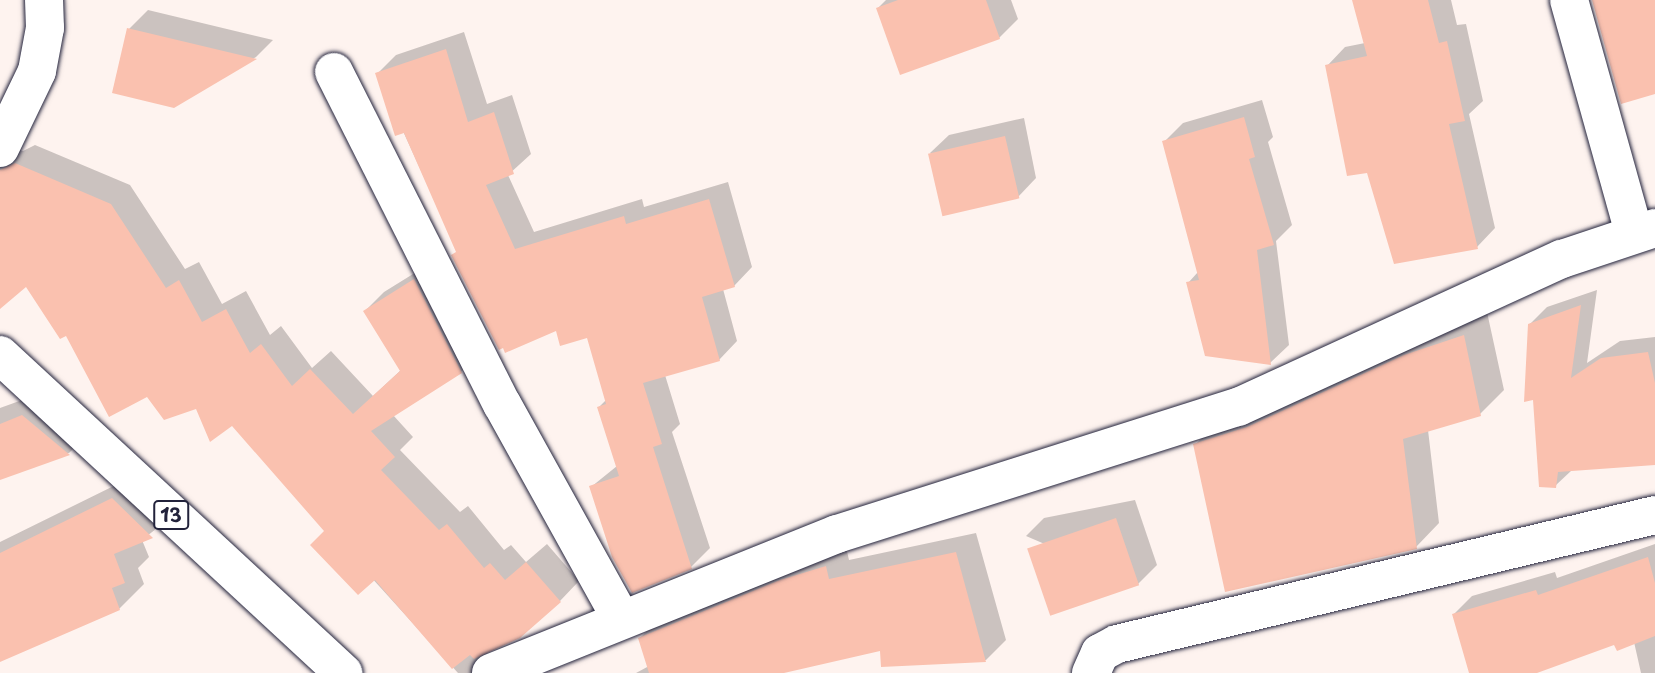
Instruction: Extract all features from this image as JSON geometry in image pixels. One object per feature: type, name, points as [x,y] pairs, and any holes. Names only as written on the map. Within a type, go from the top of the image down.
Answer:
[{"type":"main road","points":[[0,148],[37,71],[45,27],[44,0]]},
{"type":"main road","points":[[491,673],[837,534],[1238,407],[1562,259],[1644,231],[1569,0]]},
{"type":"main road","points":[[334,72],[502,404],[621,619]]},
{"type":"main road","name":"13","points":[[0,355],[344,673]]},
{"type":"main road","points":[[1091,673],[1100,653],[1117,643],[1655,515]]},
{"type":"building","points":[[898,0],[986,0],[1000,39],[900,75],[876,8]]},
{"type":"building","points":[[1352,0],[1428,0],[1439,43],[1447,41],[1465,121],[1449,124],[1478,249],[1394,264],[1367,173],[1347,176],[1325,65],[1367,56]]},
{"type":"building","points":[[1592,0],[1655,0],[1655,94],[1621,104]]},
{"type":"building","points":[[127,28],[257,59],[174,108],[112,93]]},
{"type":"building","points":[[446,49],[468,122],[494,112],[514,174],[486,185],[515,249],[624,216],[626,224],[709,199],[735,287],[702,297],[720,361],[643,383],[662,444],[653,447],[692,569],[632,593],[612,557],[589,486],[619,476],[597,407],[606,404],[587,338],[560,346],[556,331],[505,353],[503,348],[499,350],[451,255],[456,252],[404,133],[395,136],[375,73]]},
{"type":"building","points":[[1244,117],[1255,157],[1249,159],[1274,245],[1257,250],[1271,365],[1205,356],[1186,282],[1199,280],[1162,141]]},
{"type":"building","points":[[1005,136],[1019,198],[942,216],[928,154]]},
{"type":"building","points":[[15,163],[111,204],[166,288],[179,280],[202,322],[226,309],[250,353],[261,344],[292,386],[310,369],[353,414],[400,371],[363,311],[414,279],[462,373],[371,431],[395,457],[381,470],[439,530],[447,524],[484,568],[490,563],[505,580],[526,562],[561,602],[520,638],[474,659],[470,655],[452,669],[375,580],[358,595],[310,545],[324,531],[232,426],[210,442],[196,409],[164,420],[147,397],[109,417],[66,336],[60,339],[26,287],[0,309],[0,170]]},
{"type":"building","points":[[1581,305],[1571,378],[1601,358],[1648,352],[1655,383],[1655,465],[1558,472],[1556,488],[1539,487],[1533,400],[1524,402],[1528,324]]},
{"type":"building","points":[[1464,335],[1481,416],[1403,439],[1417,549],[1225,592],[1193,444],[1247,427],[1404,355]]},
{"type":"building","points":[[22,415],[70,455],[0,480],[0,424]]},
{"type":"building","points":[[112,498],[153,538],[114,554],[125,583],[112,588],[120,610],[0,662],[0,553]]},
{"type":"building","points":[[1116,518],[1139,585],[1050,616],[1027,549]]},
{"type":"building","points":[[956,552],[986,662],[881,667],[880,651],[784,673],[649,673],[638,638],[780,580],[826,566],[829,579]]},
{"type":"building","points":[[1648,557],[1655,583],[1655,636],[1617,651],[1614,645],[1537,673],[1469,673],[1452,614],[1536,590],[1538,595]]}]
